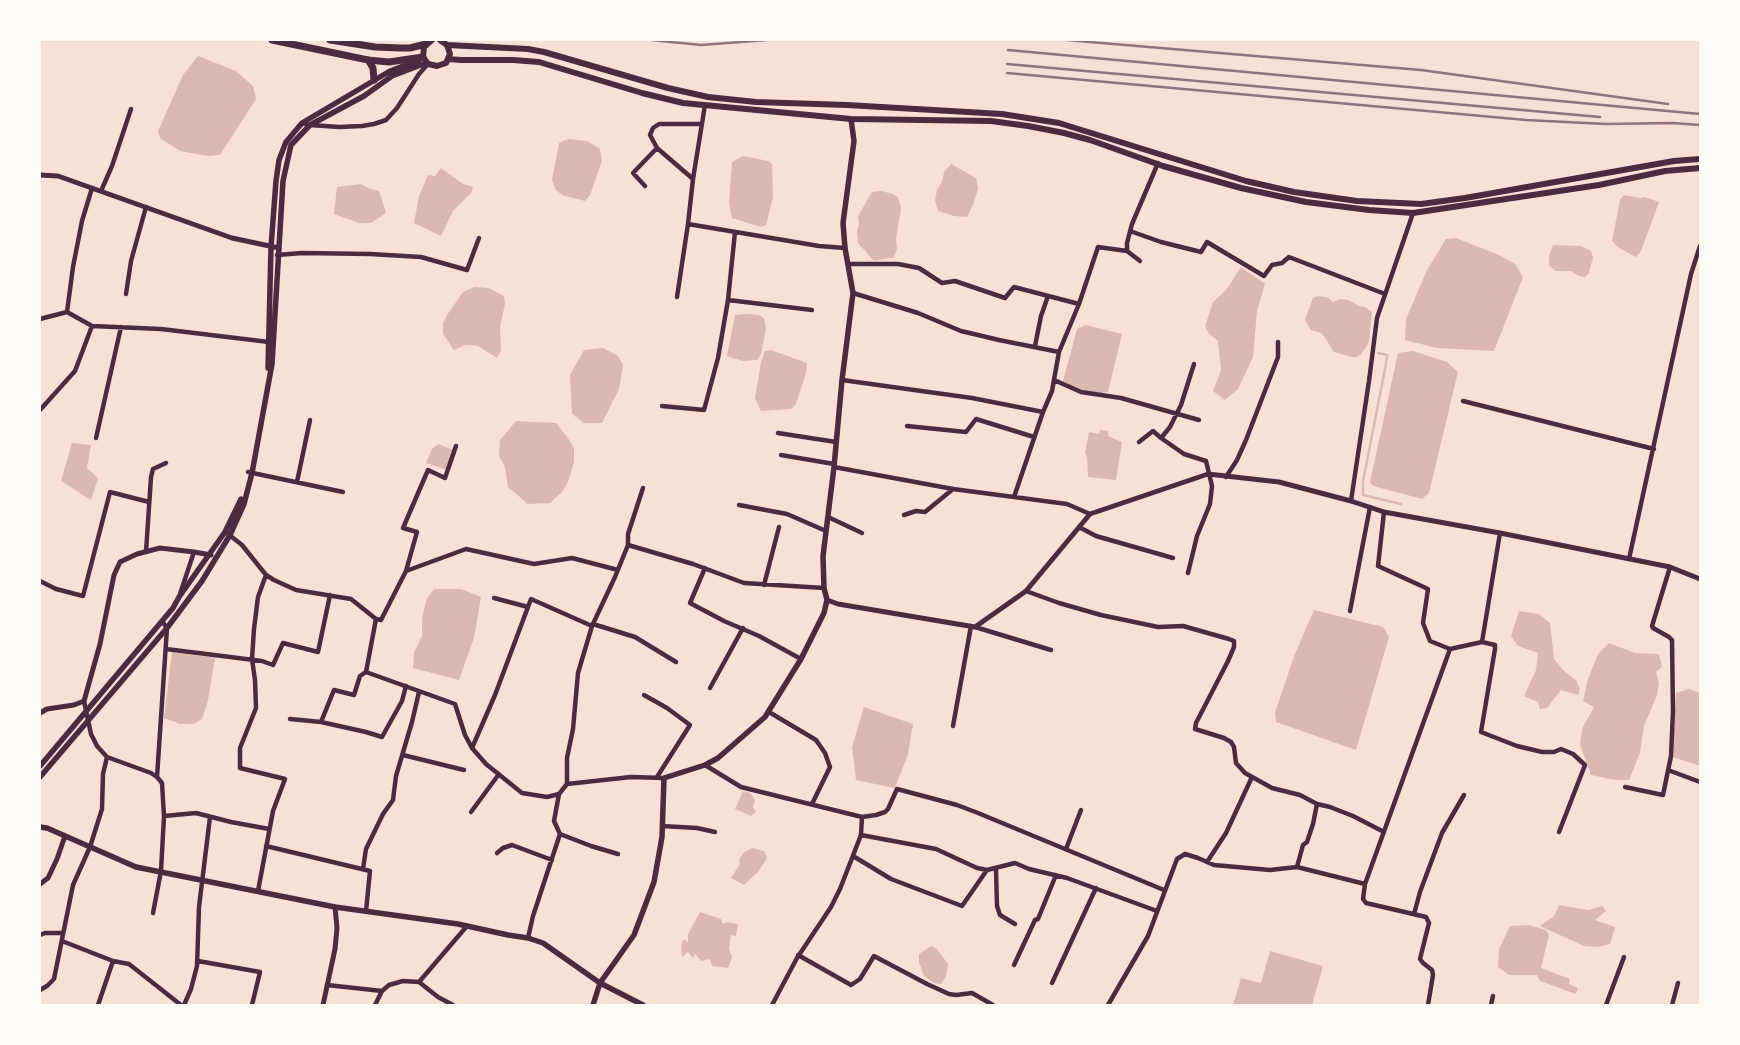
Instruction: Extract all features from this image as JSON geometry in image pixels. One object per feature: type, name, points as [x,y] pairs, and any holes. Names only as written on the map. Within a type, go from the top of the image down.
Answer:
[{"type":"highway","points":[[272,40],[368,60],[389,62],[425,61]]},
{"type":"highway","points":[[330,40],[376,47],[400,48],[410,48],[429,42]]},
{"type":"highway","points":[[368,60],[373,68],[374,80]]},
{"type":"main road","points":[[473,40],[478,47]]},
{"type":"main road","points":[[425,61],[422,50],[429,42]]},
{"type":"main road","points":[[444,42],[478,47],[528,49],[544,52],[668,88],[708,97],[756,102],[1002,114],[1059,123],[1246,181],[1294,192],[1357,201],[1421,204],[1674,161],[1700,159]]},
{"type":"main road","points":[[250,472],[268,365],[271,247],[279,160],[286,142],[302,123],[390,71],[425,61],[437,66],[442,65],[448,59],[449,50],[444,42]]},
{"type":"main road","points":[[448,59],[539,62],[682,103],[852,119],[982,121],[1028,126],[1082,138],[1158,164],[1241,188],[1306,202],[1369,210],[1413,213],[1599,185],[1665,171],[1700,168]]},
{"type":"main road","points":[[40,777],[167,628],[202,581],[216,558],[240,503],[250,472],[272,364],[283,181],[291,145],[310,125],[364,96],[392,76],[425,61]]},
{"type":"main road","points":[[593,1005],[600,983],[634,935],[654,882],[662,837],[660,777],[705,765],[718,758],[769,712],[801,659],[824,613],[827,600],[824,588],[823,556],[853,293],[845,248],[843,223],[854,141],[852,119]]},
{"type":"main road","points":[[40,766],[173,608],[209,554],[227,533]]},
{"type":"main road","points":[[40,827],[136,867],[335,907],[467,926],[528,938],[543,943],[600,983],[643,1005]]},
{"type":"street","points":[[302,123],[339,127],[362,126],[386,120],[397,108],[425,61]]},
{"type":"street","points":[[677,296],[705,105]]},
{"type":"street","points":[[101,191],[112,166],[131,110]]},
{"type":"street","points":[[693,179],[657,148],[650,135],[653,128],[659,124],[701,124]]},
{"type":"street","points":[[645,186],[633,172],[657,148]]},
{"type":"street","points":[[1127,251],[1130,231],[1158,164]]},
{"type":"street","points":[[40,175],[58,176],[232,238],[278,248]]},
{"type":"street","points":[[67,312],[74,258],[92,188]]},
{"type":"street","points":[[126,294],[131,260],[146,206]]},
{"type":"street","points":[[1352,501],[1377,318],[1413,213]]},
{"type":"street","points":[[688,224],[819,246],[845,248]]},
{"type":"street","points":[[1130,231],[1161,242],[1202,252],[1207,242],[1264,276],[1272,265],[1282,263],[1289,256],[1385,294]]},
{"type":"street","points":[[662,406],[704,410],[718,358],[728,300],[736,232]]},
{"type":"street","points":[[271,256],[302,253],[370,254],[421,258],[467,270],[480,238]]},
{"type":"street","points":[[1629,559],[1691,274],[1700,246]]},
{"type":"street","points":[[1014,497],[1052,391],[1059,352],[1079,304],[1098,247],[1127,251],[1140,261]]},
{"type":"street","points":[[848,264],[898,264],[919,268],[942,283],[955,281],[1006,298],[1014,287],[1079,304]]},
{"type":"street","points":[[853,293],[918,314],[961,331],[1059,352]]},
{"type":"street","points":[[1035,346],[1048,296]]},
{"type":"street","points":[[728,300],[812,310]]},
{"type":"street","points":[[40,319],[67,312],[92,326],[161,329],[269,342]]},
{"type":"street","points":[[40,410],[75,370],[92,326]]},
{"type":"street","points":[[96,438],[122,327]]},
{"type":"street","points":[[1226,477],[1237,460],[1246,440],[1278,357],[1278,342]]},
{"type":"street","points":[[1161,438],[1170,427],[1181,405],[1194,364]]},
{"type":"street","points":[[842,380],[972,398],[1043,412]]},
{"type":"street","points":[[1054,380],[1081,392],[1121,398],[1199,420]]},
{"type":"street","points":[[1463,402],[1654,450]]},
{"type":"street","points":[[907,426],[966,432],[976,419],[1034,437]]},
{"type":"street","points":[[297,482],[310,420]]},
{"type":"street","points":[[1139,442],[1153,431],[1184,454],[1206,461],[1212,486],[1210,504],[1197,536],[1188,573]]},
{"type":"street","points":[[778,433],[836,442]]},
{"type":"street","points":[[227,533],[242,544],[266,574],[296,590],[330,594],[351,599],[376,619],[381,620],[406,571],[417,532],[403,528],[428,470],[445,478],[456,446]]},
{"type":"street","points":[[781,455],[953,489],[1066,504],[1090,514]]},
{"type":"street","points":[[146,552],[153,468],[166,464]]},
{"type":"street","points":[[250,472],[342,492]]},
{"type":"street","points":[[953,726],[973,627],[1026,591],[1090,514],[1208,474],[1280,482],[1352,501],[1384,512],[1670,567],[1700,578]]},
{"type":"street","points":[[528,938],[533,916],[560,834],[554,820],[559,794],[567,784],[567,758],[573,729],[578,674],[592,625],[616,578],[628,545],[628,534],[643,488]]},
{"type":"street","points":[[904,515],[916,511],[925,512],[953,489]]},
{"type":"street","points":[[40,581],[56,589],[83,596],[110,492],[149,502]]},
{"type":"street","points":[[739,505],[787,514],[826,531]]},
{"type":"street","points":[[1350,611],[1370,507]]},
{"type":"street","points":[[1384,512],[1378,566],[1428,589],[1423,623],[1430,641],[1450,649],[1482,642],[1495,645],[1481,732],[1517,746],[1542,752],[1554,752],[1561,749],[1573,754],[1585,765],[1559,832]]},
{"type":"street","points":[[828,517],[862,533]]},
{"type":"street","points":[[1079,527],[1096,536],[1173,558]]},
{"type":"street","points":[[764,585],[779,528]]},
{"type":"street","points":[[1482,642],[1500,533]]},
{"type":"street","points":[[628,545],[705,568],[744,583],[824,588]]},
{"type":"street","points":[[153,913],[161,871],[164,816],[162,783],[157,777],[108,757],[96,746],[91,734],[84,701],[100,644],[114,575],[120,562],[160,548],[209,554],[216,558]]},
{"type":"street","points":[[406,571],[466,549],[534,564],[572,558],[618,570]]},
{"type":"street","points":[[179,598],[194,552]]},
{"type":"street","points":[[1624,787],[1663,795],[1671,756],[1673,711],[1672,640],[1652,626],[1670,567]]},
{"type":"street","points":[[705,568],[690,603],[724,621],[743,628],[801,659]]},
{"type":"street","points":[[258,891],[273,811],[284,779],[240,768],[240,748],[256,708],[252,659],[258,597],[266,574]]},
{"type":"street","points":[[1026,591],[1101,615],[1158,627],[1183,626],[1234,641],[1234,647],[1228,661],[1195,729],[1224,738],[1230,742],[1234,747],[1236,763],[1245,773],[1272,788],[1300,795],[1316,804],[1354,816],[1384,832]]},
{"type":"street","points":[[166,649],[252,659],[273,665],[283,643],[318,652],[330,594]]},
{"type":"street","points":[[494,598],[528,607]]},
{"type":"street","points":[[472,748],[496,695],[530,599],[592,625],[635,637],[676,662]]},
{"type":"street","points":[[827,600],[838,604],[973,627],[1050,650]]},
{"type":"street","points":[[321,722],[334,690],[354,695],[360,676],[366,672],[376,619]]},
{"type":"street","points":[[157,777],[167,628],[162,621]]},
{"type":"street","points":[[710,688],[743,628]]},
{"type":"street","points":[[1428,1005],[1433,975],[1432,970],[1420,959],[1429,923],[1426,918],[1366,902],[1363,899],[1365,884],[1450,649]]},
{"type":"street","points":[[366,672],[455,704],[465,735],[472,748],[486,764],[522,793],[547,797],[559,794]]},
{"type":"street","points":[[290,719],[321,722],[366,732],[382,738],[402,701],[406,686]]},
{"type":"street","points":[[363,870],[366,849],[392,800],[396,776],[419,692]]},
{"type":"street","points":[[567,784],[631,777],[660,777],[690,725],[667,708],[644,696]]},
{"type":"street","points":[[40,713],[47,709],[74,705],[84,701]]},
{"type":"street","points":[[769,712],[816,740],[825,753],[830,767],[812,804]]},
{"type":"street","points":[[402,755],[464,770]]},
{"type":"street","points":[[40,990],[54,979],[73,885],[90,847],[102,809],[103,774],[108,757]]},
{"type":"street","points":[[705,765],[741,787],[862,817],[885,812],[897,788],[957,805],[1135,876],[1164,890]]},
{"type":"street","points":[[1668,770],[1700,782]]},
{"type":"street","points":[[472,812],[499,774]]},
{"type":"street","points":[[1207,862],[1226,833],[1252,777]]},
{"type":"street","points":[[1414,914],[1442,832],[1464,795]]},
{"type":"street","points":[[1297,867],[1303,845],[1307,842],[1314,824],[1316,804]]},
{"type":"street","points":[[1066,850],[1081,810]]},
{"type":"street","points":[[164,816],[196,814],[269,829]]},
{"type":"street","points":[[62,941],[113,961],[129,964],[183,1005],[191,989],[198,961],[199,907],[210,817]]},
{"type":"street","points":[[772,1005],[798,956],[831,907],[840,889],[862,835],[860,821],[862,817]]},
{"type":"street","points":[[662,826],[697,828],[714,832]]},
{"type":"street","points":[[560,834],[590,846],[618,854]]},
{"type":"street","points":[[862,835],[936,848],[977,868],[986,870],[1015,863],[1029,870],[1056,875],[1157,910]]},
{"type":"street","points":[[40,884],[48,878],[58,858],[65,836]]},
{"type":"street","points":[[497,853],[502,848],[512,845],[552,860]]},
{"type":"street","points":[[266,846],[370,871],[366,911]]},
{"type":"street","points":[[1108,1005],[1148,936],[1177,859],[1185,854],[1214,865],[1270,870],[1297,867],[1365,884]]},
{"type":"street","points":[[853,856],[891,879],[962,906],[986,870]]},
{"type":"street","points":[[996,869],[997,906],[1000,915],[1015,924]]},
{"type":"street","points":[[1014,965],[1035,920],[1038,918],[1056,875]]},
{"type":"street","points":[[1052,983],[1096,888]]},
{"type":"street","points":[[323,1005],[335,949],[335,907]]},
{"type":"street","points":[[419,982],[467,926]]},
{"type":"street","points":[[40,935],[45,933],[63,933]]},
{"type":"street","points":[[798,956],[851,985],[860,978],[874,956],[949,994],[972,993],[993,1005]]},
{"type":"street","points":[[1606,1005],[1624,957]]},
{"type":"street","points":[[98,1005],[113,961]]},
{"type":"street","points":[[198,961],[260,972],[252,1005]]},
{"type":"street","points":[[375,1005],[382,991],[390,985],[403,981],[419,982],[438,997],[453,1005]]},
{"type":"street","points":[[1672,1005],[1678,983]]},
{"type":"street","points":[[327,985],[382,991]]},
{"type":"street","points":[[1491,1005],[1493,996]]},
{"type":"shaded area","points":[[198,56],[236,71],[253,86],[256,99],[220,155],[208,156],[180,151],[160,138],[158,131],[183,75]]},
{"type":"shaded area","points":[[568,139],[587,141],[600,149],[602,161],[590,195],[585,201],[562,195],[556,190],[552,180],[559,143]]},
{"type":"shaded area","points":[[743,156],[768,161],[772,164],[773,197],[766,225],[761,227],[732,218],[729,203],[732,162]]},
{"type":"shaded area","points":[[951,164],[976,178],[978,189],[967,217],[954,216],[938,211],[935,200],[937,190],[942,182],[944,172]]},
{"type":"shaded area","points":[[441,168],[463,184],[473,187],[471,193],[453,211],[441,236],[414,223],[419,196],[428,175],[435,176]]},
{"type":"shaded area","points":[[361,184],[379,191],[386,213],[371,223],[359,223],[334,214],[337,187]]},
{"type":"shaded area","points":[[881,191],[898,197],[901,208],[896,239],[897,249],[894,257],[874,261],[858,243],[858,216],[872,192]]},
{"type":"shaded area","points":[[1624,195],[1645,197],[1659,202],[1641,251],[1636,257],[1619,248],[1612,241],[1620,200]]},
{"type":"shaded area","points":[[1456,238],[1499,255],[1515,264],[1523,277],[1494,351],[1437,348],[1405,340],[1406,319],[1427,270],[1446,239]]},
{"type":"shaded area","points":[[1553,245],[1581,246],[1591,251],[1593,257],[1589,273],[1585,277],[1579,276],[1571,271],[1556,271],[1549,266],[1549,256]]},
{"type":"shaded area","points":[[1241,267],[1265,284],[1257,311],[1253,357],[1238,389],[1225,400],[1213,391],[1221,370],[1218,341],[1209,334],[1205,326],[1213,302],[1226,290]]},
{"type":"shaded area","points":[[474,287],[489,288],[504,296],[505,304],[500,327],[501,351],[497,358],[478,346],[465,345],[454,350],[443,334],[443,323],[447,315],[463,292]]},
{"type":"shaded area","points":[[1318,296],[1329,298],[1333,302],[1340,299],[1348,300],[1372,312],[1369,341],[1357,357],[1334,352],[1321,333],[1311,330],[1305,320],[1313,298]]},
{"type":"shaded area","points":[[735,315],[759,315],[764,318],[766,329],[761,354],[757,360],[743,361],[727,356]]},
{"type":"shaded area","points":[[1086,325],[1122,334],[1108,392],[1096,394],[1069,386],[1063,381],[1077,329]]},
{"type":"shaded area","points":[[603,348],[618,356],[623,365],[619,389],[602,423],[584,423],[572,414],[570,375],[584,350]]},
{"type":"shaded area","points":[[771,350],[807,363],[806,373],[796,404],[791,409],[761,411],[755,398],[761,362],[765,351]]},
{"type":"shaded area","points":[[1413,351],[1447,362],[1458,372],[1429,493],[1422,499],[1373,486],[1370,482],[1398,353]]},
{"type":"shaded area","points":[[516,421],[556,423],[574,448],[574,462],[568,482],[563,491],[550,503],[528,504],[508,487],[505,467],[499,456],[500,440]]},
{"type":"shaded area","points":[[1100,430],[1108,431],[1108,436],[1122,442],[1116,480],[1088,477],[1085,453],[1089,432],[1099,434]]},
{"type":"shaded area","points":[[72,443],[91,445],[87,468],[98,478],[91,500],[61,481]]},
{"type":"shaded area","points":[[438,444],[453,450],[447,470],[426,463],[432,449]]},
{"type":"shaded area","points":[[434,589],[461,589],[481,597],[474,638],[459,680],[413,668],[414,653],[422,636],[422,618],[427,598]]},
{"type":"shaded area","points":[[1314,610],[1383,627],[1389,637],[1356,750],[1276,722],[1275,712],[1295,654]]},
{"type":"shaded area","points":[[1519,611],[1539,614],[1550,623],[1554,659],[1564,671],[1576,680],[1580,689],[1578,695],[1561,690],[1547,708],[1540,709],[1538,702],[1524,696],[1536,670],[1538,653],[1518,646],[1511,636]]},
{"type":"shaded area","points":[[1609,643],[1635,653],[1659,654],[1662,667],[1656,672],[1659,683],[1657,695],[1644,726],[1640,753],[1629,780],[1615,780],[1591,775],[1580,745],[1582,729],[1594,707],[1583,701],[1588,679],[1598,654]]},
{"type":"shaded area","points":[[172,652],[215,658],[208,700],[202,719],[194,724],[180,724],[164,718]]},
{"type":"shaded area","points":[[1689,689],[1700,693],[1700,766],[1673,757],[1676,693]]},
{"type":"shaded area","points":[[864,707],[913,724],[908,754],[895,788],[856,780],[852,747]]},
{"type":"shaded area","points":[[743,791],[750,793],[755,800],[753,807],[756,812],[751,816],[735,809]]},
{"type":"shaded area","points":[[752,848],[764,851],[767,858],[759,871],[744,885],[731,878],[740,864],[739,860],[743,853]]},
{"type":"shaded area","points":[[1559,905],[1588,910],[1602,906],[1606,911],[1595,920],[1615,927],[1610,944],[1598,947],[1584,946],[1540,926],[1554,916]]},
{"type":"shaded area","points":[[700,912],[721,919],[723,924],[727,922],[738,924],[736,936],[731,935],[729,949],[732,957],[728,968],[712,966],[710,959],[701,961],[695,954],[693,958],[688,952],[682,957],[681,945],[684,939],[688,942],[688,934]]},
{"type":"shaded area","points":[[1529,925],[1546,930],[1549,935],[1541,968],[1570,979],[1569,984],[1578,988],[1576,994],[1540,981],[1537,975],[1509,975],[1498,967],[1499,949],[1510,926]]},
{"type":"shaded area","points":[[931,946],[937,949],[948,964],[946,976],[941,984],[934,983],[924,976],[919,962],[919,954]]},
{"type":"shaded area","points":[[1270,951],[1323,966],[1312,1005],[1233,1005],[1241,978],[1261,983]]},
{"type":"waterway","points":[[1378,353],[1387,355],[1363,481],[1363,495],[1401,504]]},
{"type":"railway","points":[[651,40],[701,45],[767,40]]},
{"type":"railway","points":[[1066,40],[1421,70],[1668,104]]},
{"type":"railway","points":[[1008,50],[1700,114]]},
{"type":"railway","points":[[1007,64],[1600,117]]},
{"type":"railway","points":[[1007,73],[1526,120],[1606,124],[1673,123],[1700,125]]}]
